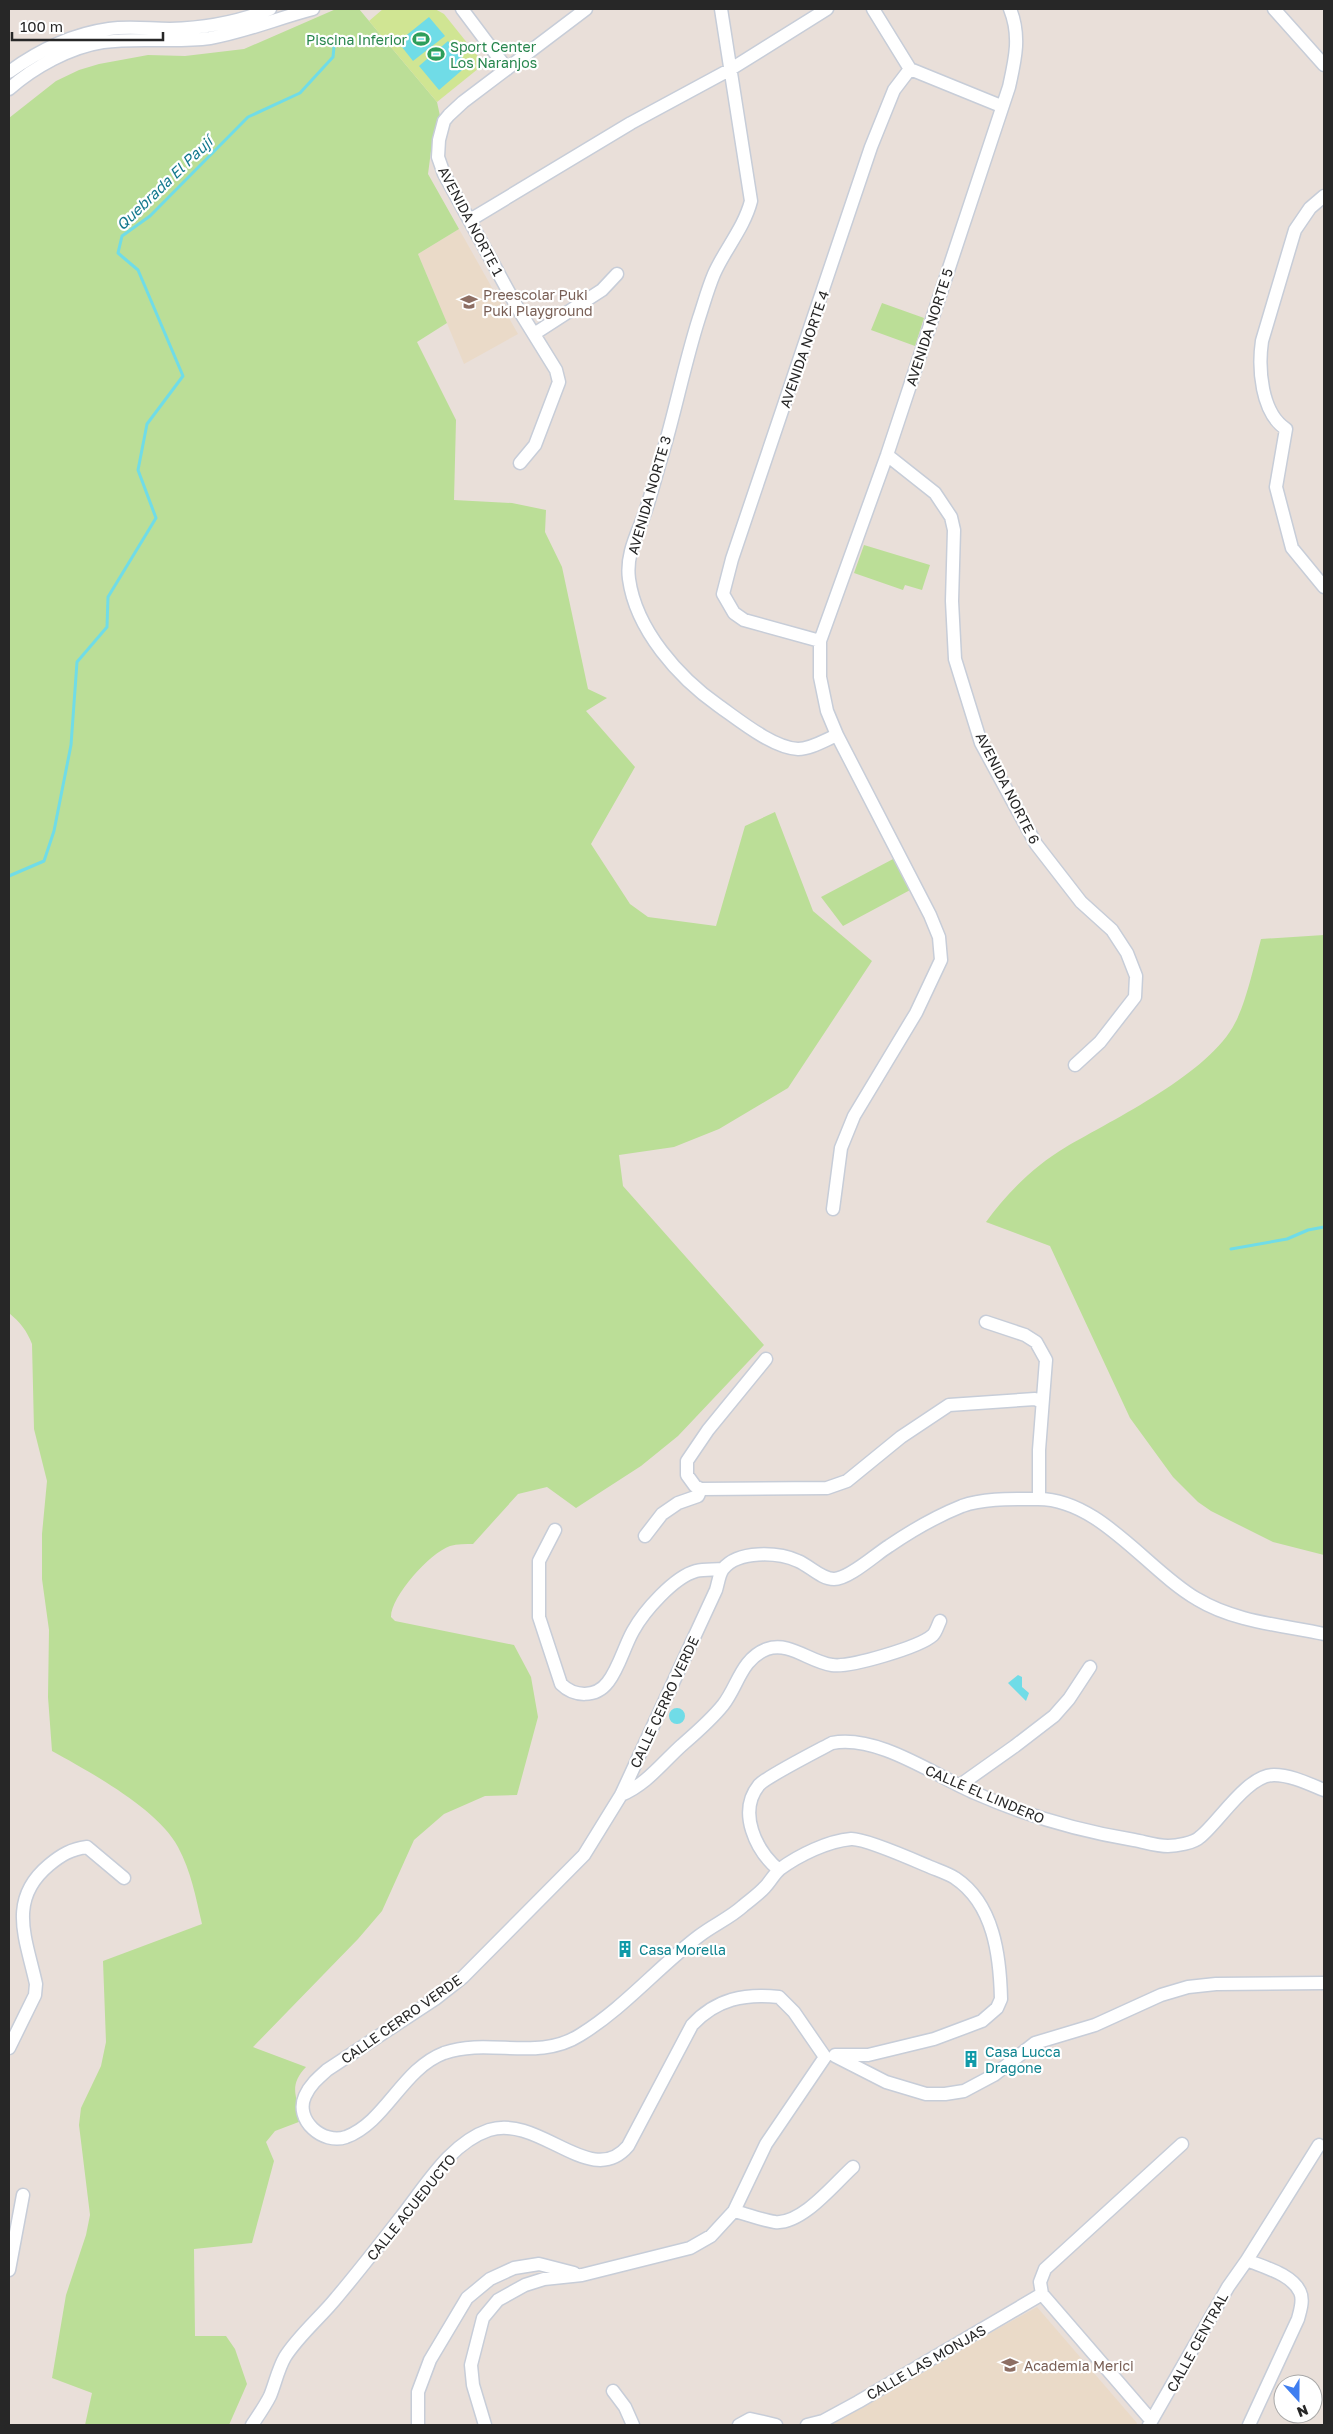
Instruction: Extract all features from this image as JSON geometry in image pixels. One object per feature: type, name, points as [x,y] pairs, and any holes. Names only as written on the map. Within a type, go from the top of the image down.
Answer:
[{"type":"street","points":[[9,72],[45,50],[85,34],[120,28],[205,26],[232,21],[270,9]]},
{"type":"street","points":[[9,89],[44,64],[93,44],[120,40],[168,41],[209,38],[245,30],[313,9]]},
{"type":"street","points":[[462,9],[507,69]]},
{"type":"street","name":"AVENIDA NORTE 1","points":[[520,463],[535,445],[559,382],[556,370],[444,174],[438,157],[439,140],[444,121],[449,116],[586,9]]},
{"type":"street","name":"AVENIDA NORTE 3","points":[[721,9],[751,200],[747,218],[714,274],[700,314],[661,458],[643,517],[632,541],[629,580],[641,617],[670,663],[700,692],[746,724],[787,747],[799,749],[812,746],[837,735]]},
{"type":"street","points":[[470,220],[631,123],[731,69],[827,9]]},
{"type":"street","points":[[873,9],[910,69],[1001,106]]},
{"type":"street","name":"AVENIDA NORTE 5","points":[[820,641],[887,455],[1001,106],[1009,87],[1018,50],[1014,17],[1010,9]]},
{"type":"street","points":[[1274,9],[1324,65]]},
{"type":"street","name":"AVENIDA NORTE 4","points":[[820,641],[744,620],[734,613],[727,604],[723,594],[871,147],[894,90],[910,69]]},
{"type":"street","points":[[1324,196],[1310,208],[1295,230],[1262,341],[1260,372],[1269,404],[1279,425],[1286,429],[1276,487],[1292,548],[1324,587]]},
{"type":"street","points":[[534,334],[602,290],[617,274]]},
{"type":"street","name":"AVENIDA NORTE 6","points":[[887,455],[935,493],[951,517],[954,530],[952,601],[955,659],[981,743],[1036,844],[1081,902],[1112,930],[1127,953],[1136,976],[1135,997],[1100,1042],[1075,1065]]},
{"type":"street","points":[[820,641],[820,677],[827,711],[837,735],[930,915],[938,937],[941,960],[916,1013],[854,1116],[841,1148],[834,1209]]},
{"type":"street","points":[[986,1322],[1025,1335],[1036,1342],[1044,1352],[1046,1360],[1042,1402],[1039,1498]]},
{"type":"street","points":[[766,1359],[708,1430],[686,1461],[687,1475],[695,1486],[701,1489],[827,1488],[847,1481],[901,1437],[949,1405],[1035,1398],[1042,1402]]},
{"type":"street","points":[[645,1536],[662,1514],[678,1503],[698,1496],[701,1489]]},
{"type":"street","points":[[555,1530],[539,1561],[539,1617],[561,1684],[567,1690],[577,1694],[588,1694],[608,1683],[634,1629],[649,1609],[670,1587],[695,1572],[723,1569],[742,1557],[752,1554],[774,1555],[797,1560],[825,1577],[836,1579],[860,1567],[888,1546],[931,1521],[963,1506],[997,1500],[1039,1498],[1065,1505],[1099,1520],[1197,1600],[1232,1614],[1275,1625],[1324,1634]]},
{"type":"street","name":"CALLE CERRO VERDE","points":[[723,1569],[716,1590],[621,1795],[584,1856],[463,1977],[435,1999],[327,2070],[312,2084],[304,2098],[304,2114],[310,2127],[323,2137],[341,2139],[359,2132],[408,2078],[425,2064],[443,2054],[469,2046],[533,2050],[552,2048],[579,2036],[699,1936],[741,1909],[764,1888],[779,1870],[830,1844],[854,1838],[954,1877],[976,1898],[993,1930],[1002,1999],[997,2008],[982,2021],[934,2039],[868,2055],[830,2056]]},
{"type":"street","points":[[621,1795],[637,1788],[708,1722],[725,1702],[741,1670],[756,1655],[777,1647],[790,1649],[833,1666],[861,1662],[921,1642],[934,1634],[940,1621]]},
{"type":"street","points":[[960,1785],[1054,1716],[1069,1699],[1090,1667]]},
{"type":"street","name":"CALLE EL LINDERO","points":[[779,1870],[761,1851],[752,1833],[749,1815],[750,1801],[759,1784],[832,1742],[842,1741],[881,1747],[960,1785],[1038,1818],[1076,1829],[1167,1846],[1199,1838],[1237,1797],[1258,1781],[1272,1775],[1290,1777],[1324,1790]]},
{"type":"street","points":[[9,2048],[35,1995],[36,1984],[22,1919],[24,1896],[37,1875],[73,1849],[86,1847],[124,1878]]},
{"type":"street","points":[[485,2425],[473,2385],[471,2365],[483,2318],[498,2300],[525,2284],[544,2279],[582,2275],[690,2248],[711,2236],[734,2211],[766,2144],[830,2056],[886,2082],[926,2094],[946,2094],[964,2091],[994,2075],[1036,2043],[1095,2025],[1161,1995],[1188,1987],[1216,1984],[1324,1984]]},
{"type":"street","name":"CALLE ACUEDUCTO","points":[[252,2425],[269,2398],[284,2359],[292,2348],[342,2292],[422,2189],[462,2146],[488,2130],[510,2126],[532,2132],[594,2162],[613,2158],[623,2153],[692,2025],[705,2011],[722,2003],[757,1994],[779,1997],[794,2012],[830,2056]]},
{"type":"street","points":[[1150,2423],[1042,2294],[1040,2282],[1045,2268],[1182,2144]]},
{"type":"street","name":"CALLE CENTRAL","points":[[1150,2423],[1228,2287],[1319,2145]]},
{"type":"street","points":[[734,2211],[777,2222],[787,2220],[811,2207],[853,2167]]},
{"type":"street","points":[[9,2270],[23,2195]]},
{"type":"street","points":[[1247,2260],[1286,2277],[1300,2292],[1302,2303],[1298,2319],[1249,2425]]},
{"type":"street","points":[[418,2425],[418,2392],[430,2360],[467,2298],[490,2279],[514,2268],[539,2264],[582,2275]]},
{"type":"street","name":"CALLE LAS MONJAS","points":[[807,2425],[823,2421],[858,2402],[1042,2294]]},
{"type":"street","points":[[613,2391],[625,2408],[633,2425]]},
{"type":"street","points":[[739,2425],[750,2419],[776,2425]]},
{"type":"shaded area","name":"Preescolar Puki Puki Playground","points":[[459,229],[518,334],[464,364],[418,254]]},
{"type":"shaded area","name":"Academia Merici","points":[[1037,2307],[1137,2423],[1136,2425],[825,2425]]},
{"type":"green space","points":[[336,9],[359,9],[437,102],[440,116],[431,151],[428,174],[459,229],[418,254],[447,323],[417,342],[456,420],[454,500],[512,503],[546,510],[545,532],[562,567],[588,689],[607,698],[586,711],[635,767],[591,844],[630,904],[648,917],[716,926],[745,826],[775,812],[813,911],[872,961],[788,1088],[719,1129],[674,1147],[619,1155],[623,1186],[764,1345],[678,1436],[641,1466],[576,1508],[547,1487],[518,1494],[473,1544],[453,1545],[432,1557],[413,1576],[397,1598],[391,1617],[395,1621],[514,1645],[531,1677],[538,1717],[517,1795],[485,1796],[444,1814],[414,1840],[382,1911],[358,1939],[253,2047],[306,2067],[300,2074],[295,2086],[296,2099],[304,2120],[275,2131],[266,2142],[274,2161],[252,2243],[194,2249],[195,2336],[226,2336],[235,2349],[247,2384],[229,2425],[85,2425],[92,2393],[52,2378],[66,2295],[86,2235],[90,2215],[79,2125],[81,2108],[101,2066],[106,2042],[103,1961],[202,1924],[193,1885],[186,1866],[178,1847],[168,1833],[139,1805],[52,1751],[48,1697],[49,1630],[42,1579],[42,1534],[47,1481],[34,1429],[32,1344],[23,1327],[9,1313],[9,118],[56,81],[79,70],[99,64],[148,55],[185,56],[244,49]]},
{"type":"green space","name":"Sport Center Los Naranjos","points":[[383,9],[435,9],[444,14],[484,64],[437,102],[369,21]]},
{"type":"green space","points":[[882,303],[924,318],[915,346],[871,330]]},
{"type":"green space","points":[[864,545],[930,565],[922,590],[905,585],[903,590],[854,573]]},
{"type":"green space","points":[[895,858],[912,889],[843,926],[821,897]]},
{"type":"green space","points":[[1324,935],[1324,1555],[1273,1542],[1211,1511],[1198,1502],[1173,1477],[1130,1418],[1050,1246],[986,1222],[1032,1171],[1054,1154],[1159,1093],[1205,1060],[1223,1042],[1235,1023],[1243,1005],[1261,939]]},
{"type":"water","name":"Piscina Inferior","points":[[429,17],[445,36],[413,61],[398,42]]},
{"type":"water","points":[[448,41],[468,65],[439,90],[419,66]]},
{"type":"water","points":[[1018,1675],[1022,1677],[1022,1687],[1029,1693],[1026,1701],[1008,1683]]},
{"type":"water","points":[[677,1708],[685,1716],[677,1724],[669,1716]]},
{"type":"waterway","name":"Quebrada El Paují","points":[[9,876],[44,861],[54,831],[71,745],[77,662],[107,627],[108,597],[156,518],[138,470],[147,424],[183,376],[138,270],[118,253],[122,236],[150,216],[248,117],[300,93],[333,57],[334,47]]},
{"type":"waterway","points":[[1231,1249],[1287,1239],[1308,1230],[1324,1227]]},
{"type":"place","name":"Piscina Inferior","points":[[421,39]]},
{"type":"place","name":"Sport Center Los Naranjos","points":[[436,54]]},
{"type":"place","name":"Preescolar Puki Puki Playground","points":[[469,302]]},
{"type":"place","name":"Casa Morella","points":[[625,1949]]},
{"type":"place","name":"Casa Lucca Dragone","points":[[971,2059]]},
{"type":"place","name":"Academia Merici","points":[[1010,2365]]}]
